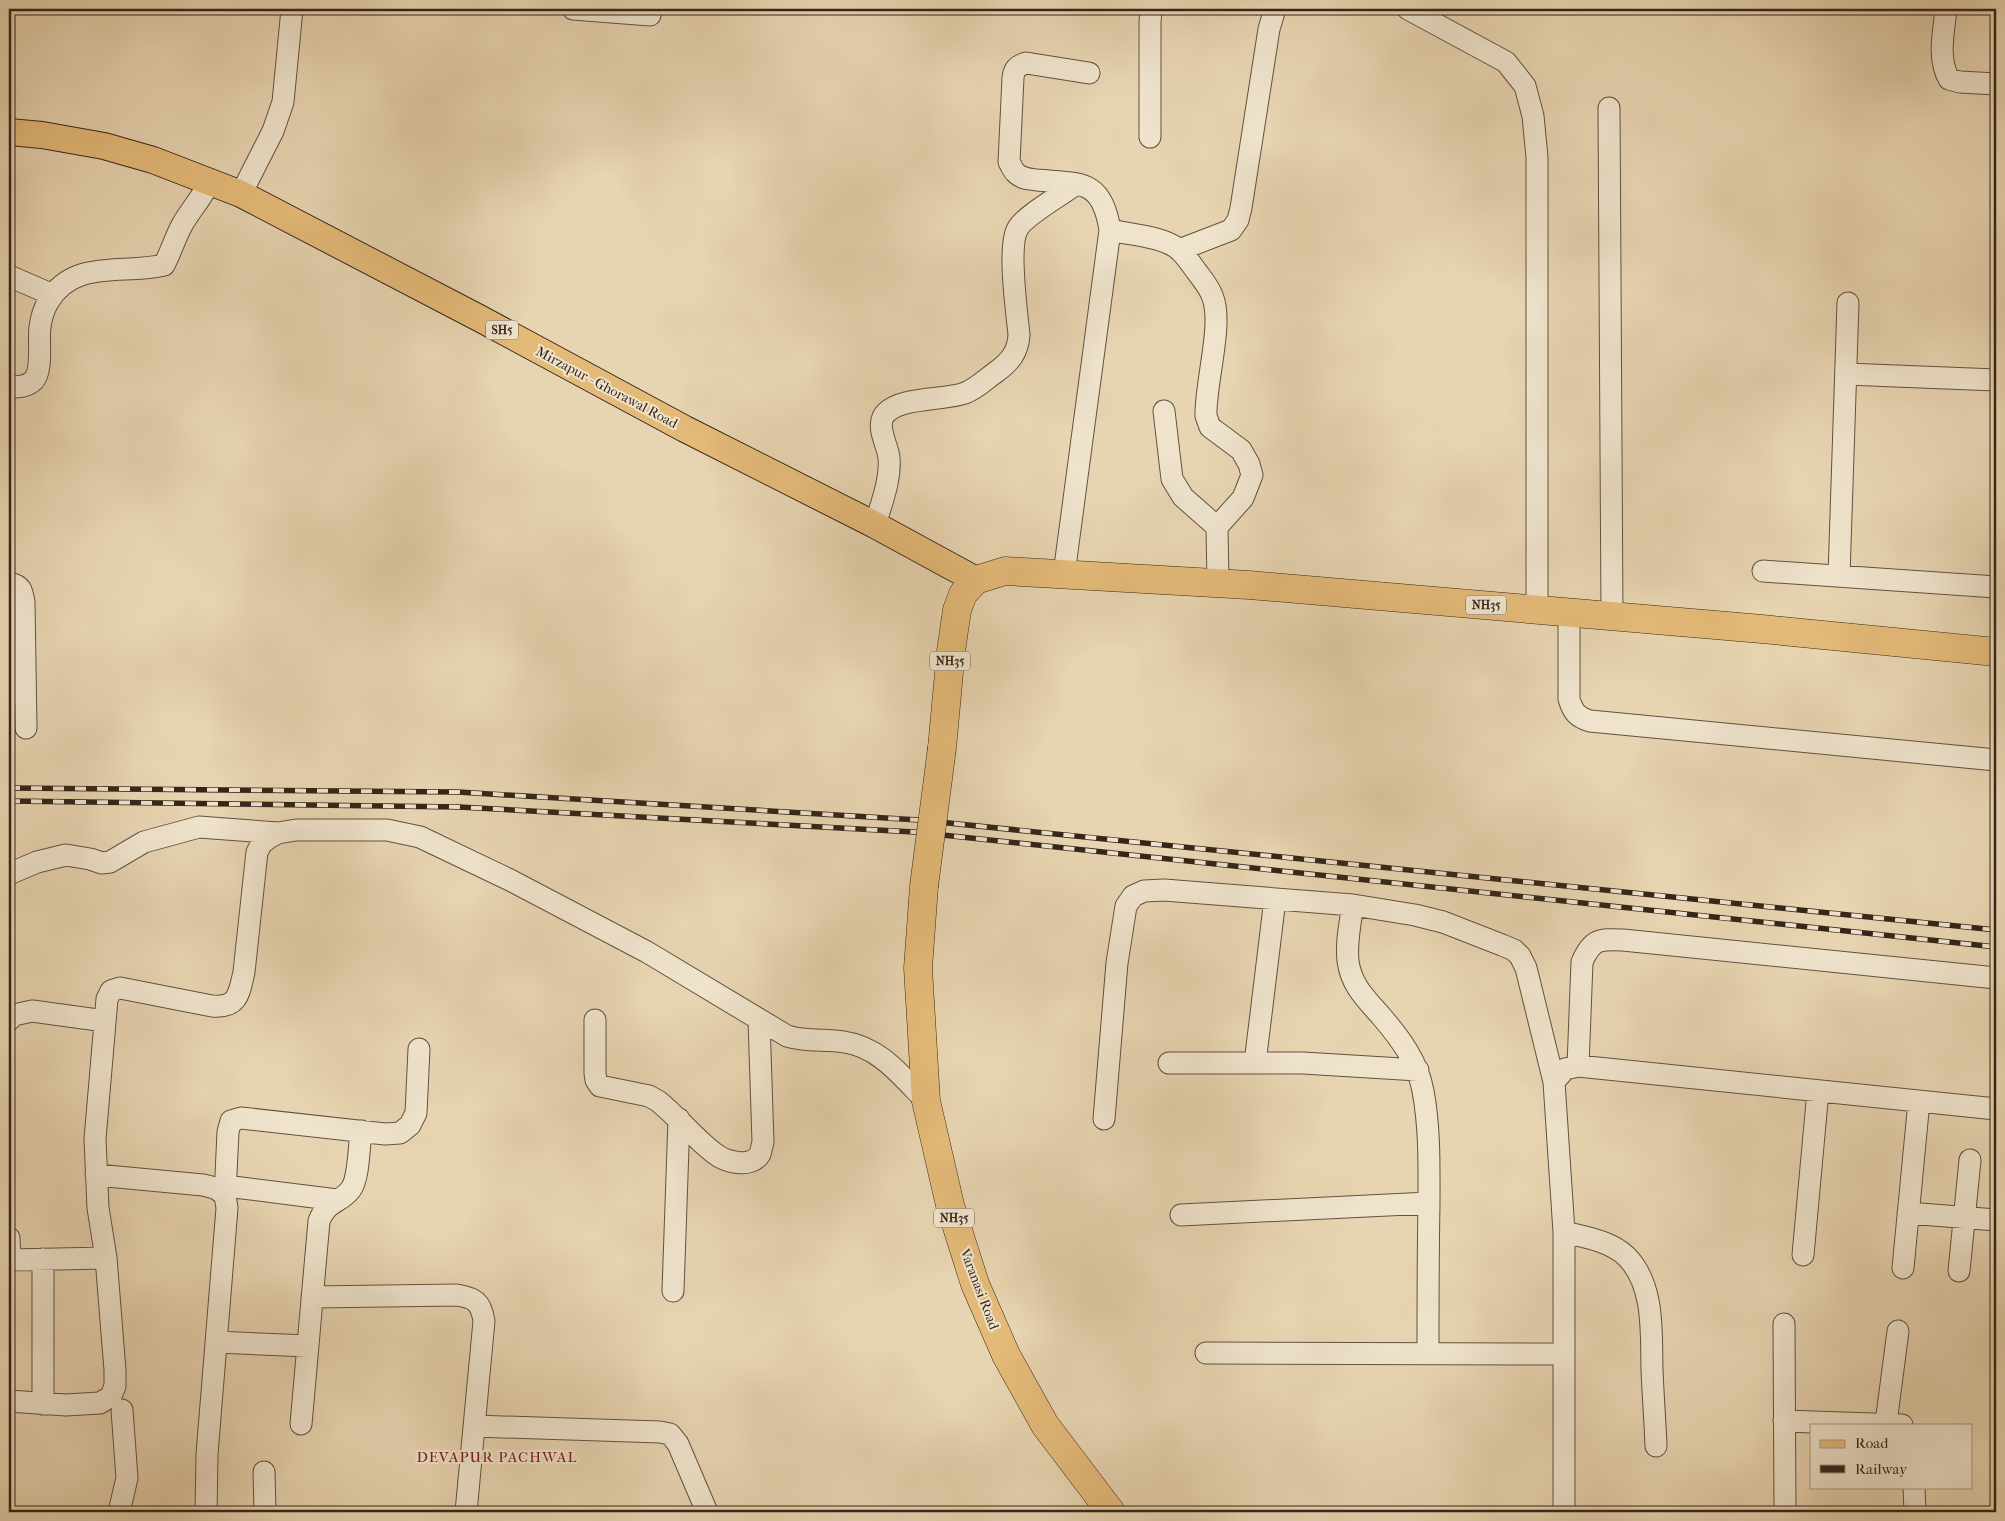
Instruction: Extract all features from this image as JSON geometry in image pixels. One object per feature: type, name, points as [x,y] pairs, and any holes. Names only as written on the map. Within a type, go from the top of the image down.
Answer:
[{"type":"highway","name":"NH35","points":[[976,580],[1005,570],[1218,583],[1569,612],[1996,652]]},
{"type":"highway","name":"Varanasi Road","points":[[976,580],[963,594],[957,610],[924,886],[918,968],[926,1101],[950,1205],[975,1284],[1006,1355],[1045,1425],[1111,1512]]},
{"type":"main road","name":"Mirzapur - Ghorawal Road","points":[[9,132],[42,135],[104,146],[153,160],[241,194],[479,318],[685,429],[875,525],[976,580]]},
{"type":"street","points":[[241,194],[273,131],[284,102],[292,9]]},
{"type":"street","points":[[574,9],[650,15]]},
{"type":"street","points":[[1150,137],[1150,21],[1153,9]]},
{"type":"street","points":[[1179,250],[1222,235],[1231,230],[1238,220],[1269,29],[1274,9]]},
{"type":"street","points":[[1408,9],[1506,62],[1525,86],[1533,116],[1537,156],[1537,610]]},
{"type":"street","points":[[1946,9],[1942,58],[1944,70],[1949,78],[1960,82],[1996,84]]},
{"type":"street","points":[[1064,574],[1110,230],[1104,204],[1096,192],[1076,184],[1025,179],[1015,173],[1009,162],[1013,78],[1014,70],[1026,63],[1089,73]]},
{"type":"street","points":[[1609,108],[1612,616]]},
{"type":"street","points":[[9,387],[21,387],[35,379],[38,370],[40,327],[45,308],[53,295],[62,286],[86,272],[164,265],[178,232],[203,196],[210,181]]},
{"type":"street","points":[[875,525],[889,470],[888,449],[881,426],[883,418],[899,404],[968,392],[1013,357],[1018,348],[1019,335],[1013,255],[1014,241],[1018,228],[1027,219],[1076,184]]},
{"type":"street","points":[[1110,230],[1154,239],[1179,250],[1208,286],[1216,309],[1206,416],[1210,427],[1241,450],[1249,464],[1252,475],[1243,498],[1217,527],[1218,583]]},
{"type":"street","points":[[9,276],[53,295]]},
{"type":"street","points":[[1839,576],[1848,303]]},
{"type":"street","points":[[1846,374],[1996,380]]},
{"type":"street","points":[[1164,411],[1169,464],[1176,487],[1183,497],[1217,527]]},
{"type":"street","points":[[1763,571],[1996,587]]},
{"type":"street","points":[[9,583],[17,584],[22,591],[24,602],[26,728]]},
{"type":"street","points":[[1569,612],[1569,699],[1572,710],[1579,718],[1590,721],[1996,760]]},
{"type":"street","points":[[9,874],[44,860],[66,855],[102,863],[110,862],[144,842],[199,827],[278,833],[296,830],[402,832],[420,837],[510,880],[647,952],[776,1030],[796,1038],[845,1042],[872,1050],[884,1059],[926,1101]]},
{"type":"street","points":[[9,1401],[66,1405],[100,1403],[111,1396],[115,1386],[115,1370],[106,1258],[98,1208],[95,1139],[107,999],[111,991],[120,988],[212,1006],[224,1007],[235,1000],[240,990],[244,972],[257,852],[262,843],[278,833]]},
{"type":"street","points":[[1104,1119],[1117,963],[1126,906],[1133,896],[1144,891],[1164,890],[1353,905],[1415,915],[1444,922],[1471,931],[1514,950],[1520,956],[1526,968],[1554,1082],[1564,1232],[1564,1512]]},
{"type":"street","points":[[1255,1063],[1275,899]]},
{"type":"street","points":[[1353,905],[1347,942],[1348,962],[1352,977],[1366,1000],[1399,1038],[1418,1070],[1426,1107],[1428,1354]]},
{"type":"street","points":[[1578,1066],[1582,962],[1588,948],[1601,939],[1996,978]]},
{"type":"street","points":[[11,1016],[32,1011],[104,1021]]},
{"type":"street","points":[[595,1020],[595,1073],[596,1080],[600,1086],[648,1096],[658,1101],[715,1154],[731,1161],[747,1162],[754,1159],[760,1153],[762,1142],[759,1020]]},
{"type":"street","points":[[206,1512],[207,1454],[227,1208],[228,1132],[231,1121],[241,1118],[385,1134],[400,1133],[410,1125],[416,1113],[419,1049]]},
{"type":"street","points":[[1169,1063],[1303,1063],[1418,1070]]},
{"type":"street","points":[[1554,1082],[1565,1070],[1578,1066],[1996,1109]]},
{"type":"street","points":[[1803,1255],[1818,1091]]},
{"type":"street","points":[[1903,1268],[1919,1101]]},
{"type":"street","points":[[673,1291],[679,1120]]},
{"type":"street","points":[[301,1424],[319,1222],[327,1206],[352,1187],[355,1178],[361,1131]]},
{"type":"street","points":[[1960,1272],[1970,1160]]},
{"type":"street","points":[[96,1175],[203,1185],[226,1190],[337,1200]]},
{"type":"street","points":[[1181,1216],[1428,1203]]},
{"type":"street","points":[[1908,1213],[1996,1220]]},
{"type":"street","points":[[1564,1232],[1594,1239],[1614,1248],[1626,1257],[1639,1274],[1646,1292],[1650,1317],[1656,1446]]},
{"type":"street","points":[[9,1238],[9,1260],[106,1258]]},
{"type":"street","points":[[43,1259],[43,1404]]},
{"type":"street","points":[[312,1297],[457,1295],[471,1297],[482,1308],[484,1321],[466,1512]]},
{"type":"street","points":[[1784,1324],[1784,1512]]},
{"type":"street","points":[[1784,1421],[1894,1424],[1898,1331]]},
{"type":"street","points":[[216,1342],[308,1346]]},
{"type":"street","points":[[1206,1353],[1563,1354]]},
{"type":"street","points":[[119,1512],[127,1478],[122,1410]]},
{"type":"street","points":[[474,1426],[660,1432],[670,1434],[683,1452],[707,1512]]},
{"type":"street","points":[[264,1472],[265,1512]]},
{"type":"street","points":[[1914,1488],[1915,1512]]},
{"type":"railway","points":[[9,788],[458,792],[919,820],[1996,930]]},
{"type":"railway","points":[[9,801],[459,807],[914,832],[1996,947]]},
{"type":"district","name":"DEVAPUR PACHWAL","points":[[497,1457]]}]
